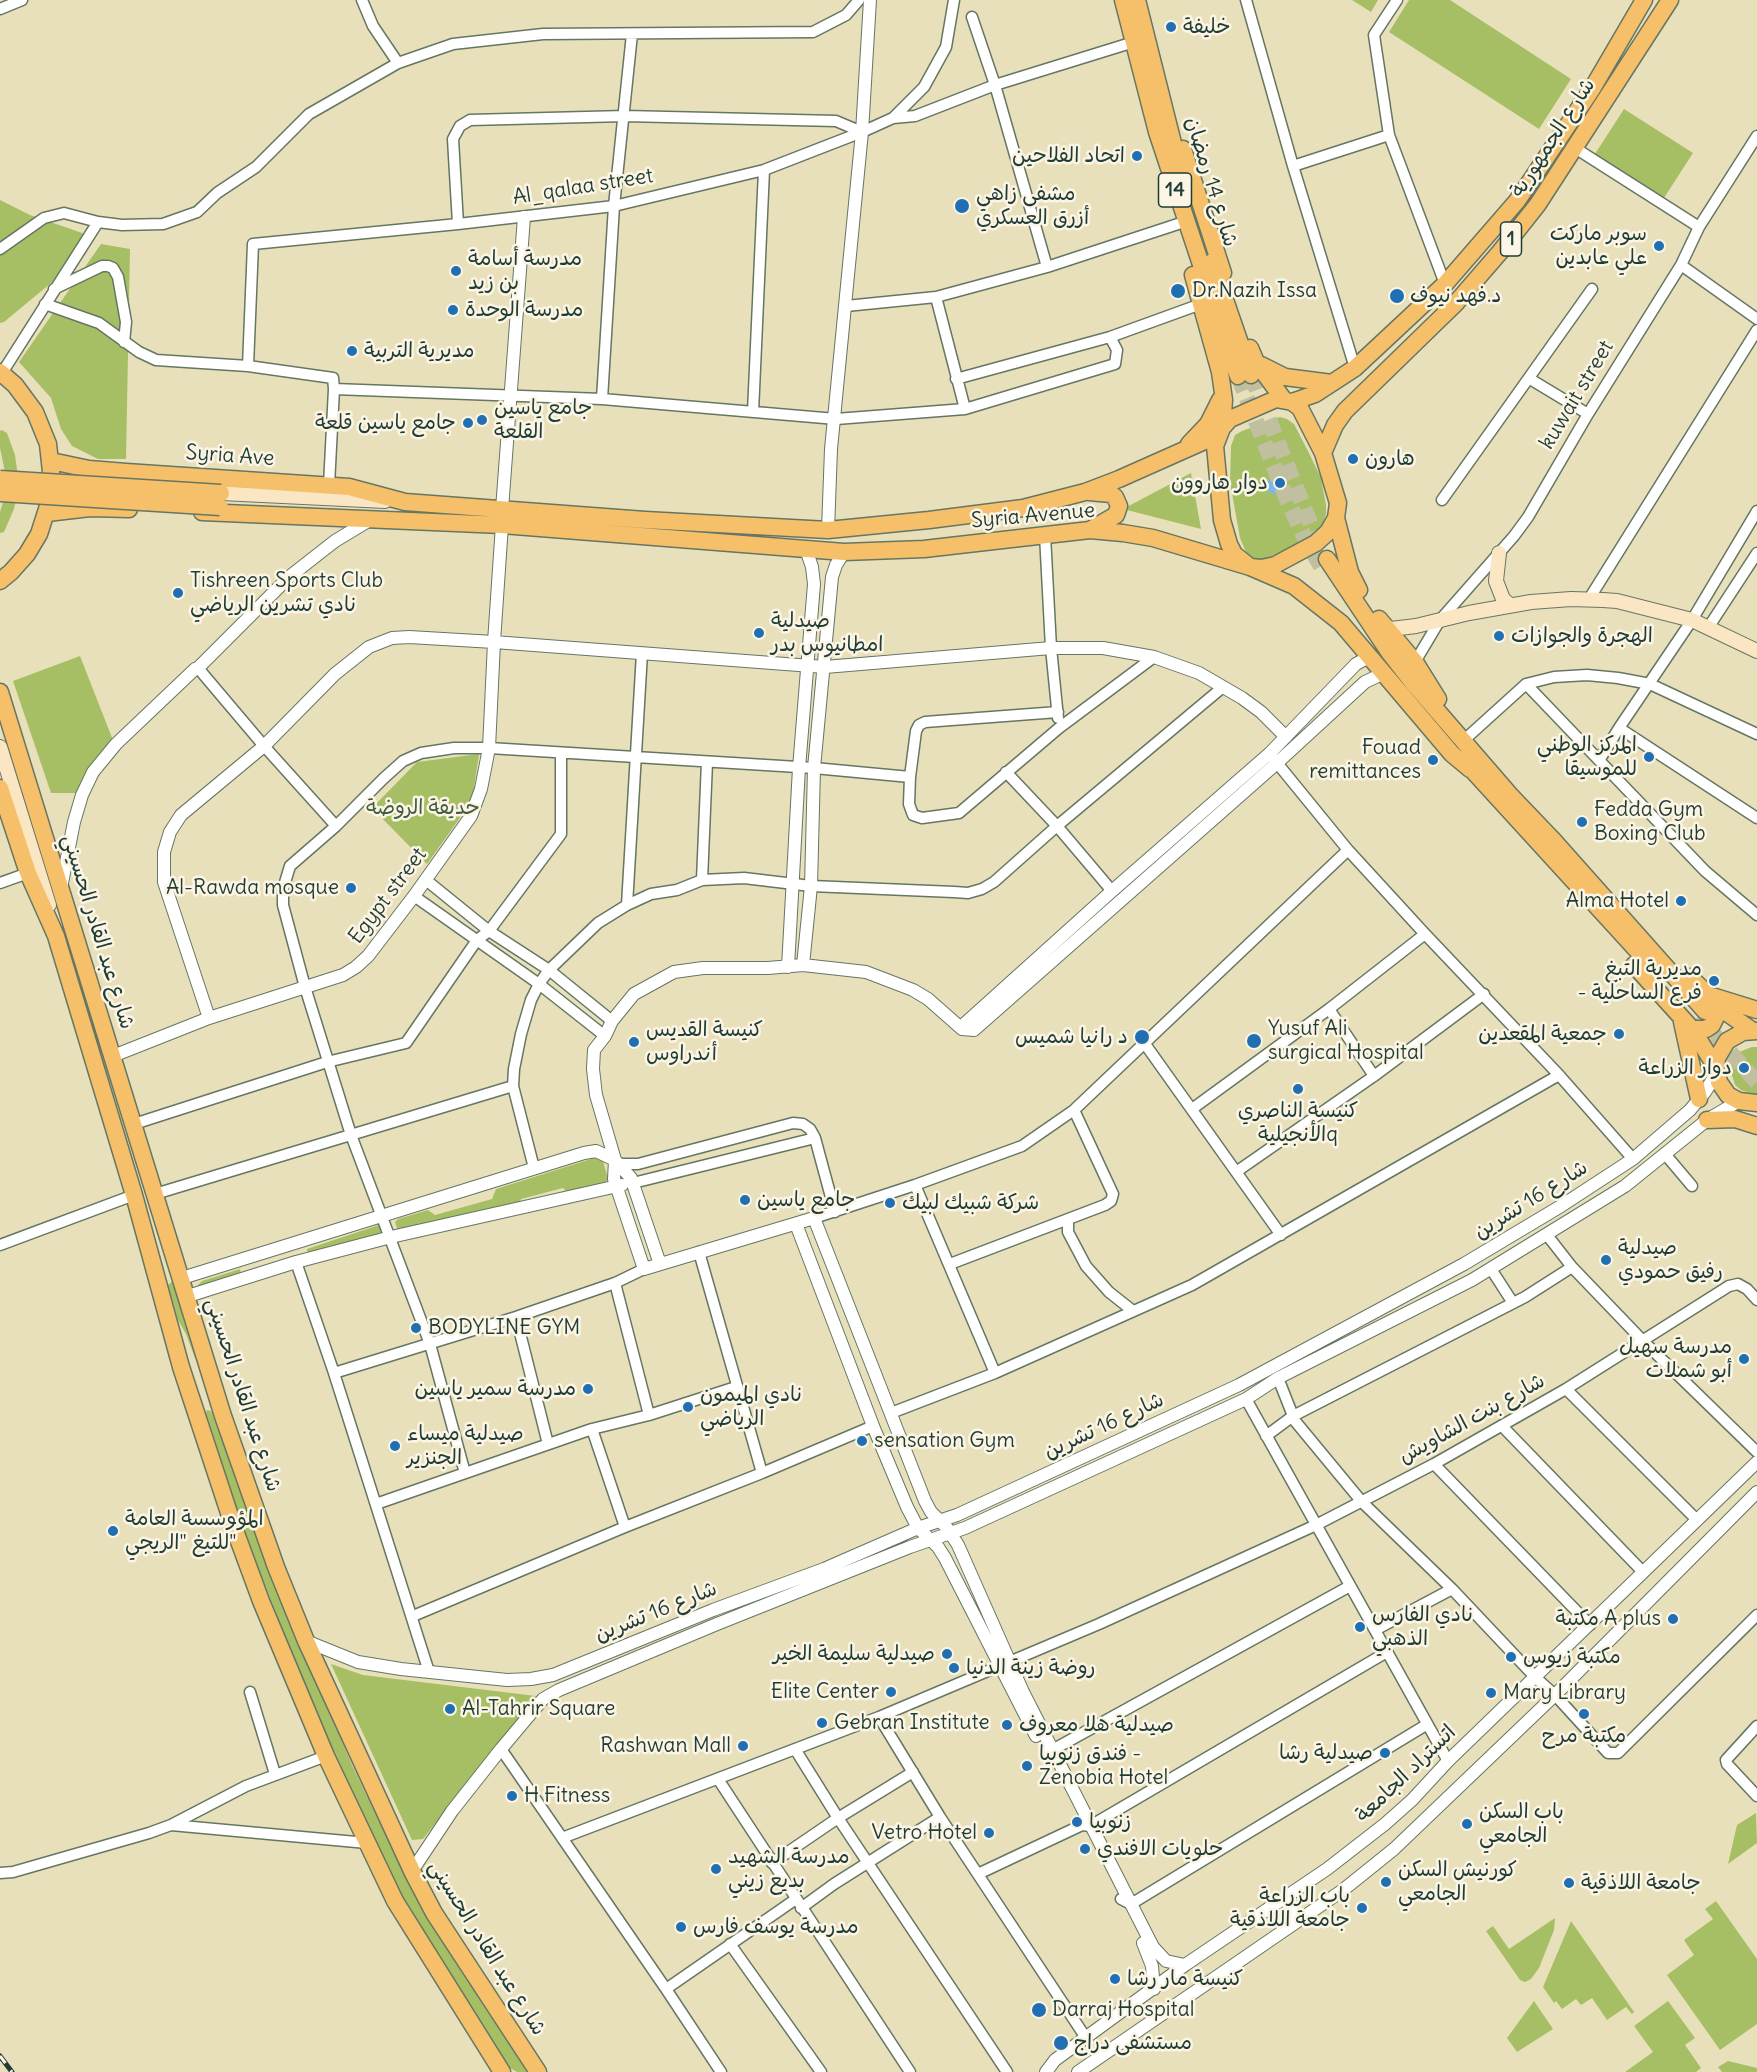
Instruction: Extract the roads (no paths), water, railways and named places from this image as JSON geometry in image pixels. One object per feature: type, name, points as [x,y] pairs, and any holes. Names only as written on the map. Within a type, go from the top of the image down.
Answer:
[{"type":"main road","name":"شارع 14 رمضان","points":[[1123,0],[1163,131],[1180,173],[1248,371],[1288,401]]},
{"type":"main road","name":"شارع 14 رمضان","points":[[1137,0],[1163,131]]},
{"type":"main road","name":"شارع الجمهورية","points":[[1288,401],[1315,394],[1355,368],[1445,284],[1517,201],[1592,89],[1644,0]]},
{"type":"main road","name":"شارع الجمهورية","points":[[1323,453],[1335,425],[1345,411],[1455,304],[1538,204],[1670,0]]},
{"type":"main road","points":[[1163,131],[1158,152],[1220,372],[1224,412],[1215,446],[1215,458],[1222,520],[1229,544],[1234,554],[1250,567],[1262,568],[1275,565],[1316,543],[1328,532],[1336,518],[1338,503],[1323,453],[1300,408],[1288,401],[1268,401],[1230,419],[1220,431]]},
{"type":"main road","points":[[1248,371],[1332,383]]},
{"type":"main road","points":[[0,581],[27,554],[39,534],[47,513],[52,487],[48,444],[35,412],[15,385],[1,372]]},
{"type":"main road","points":[[1180,453],[1208,424],[1223,393]]},
{"type":"main road","name":"Syria Avenue","points":[[502,517],[828,530],[1023,508],[1085,492],[1180,453],[1220,431]]},
{"type":"main road","name":"Syria Ave","points":[[51,461],[89,469],[349,487],[405,502],[502,517]]},
{"type":"main road","points":[[0,479],[377,515],[412,522]]},
{"type":"main road","points":[[1085,492],[1111,494],[1115,496],[1119,506],[1116,515],[1090,530]]},
{"type":"main road","points":[[0,493],[221,500],[405,502]]},
{"type":"main road","points":[[47,513],[90,508],[142,509],[412,522],[502,517]]},
{"type":"main road","name":"Syria Avenue","points":[[502,517],[844,552],[924,549],[1090,530],[1153,538],[1250,567],[1294,586],[1341,623],[1382,674],[1470,770]]},
{"type":"main road","points":[[1336,518],[1354,582],[1385,626],[1415,662],[1463,741]]},
{"type":"main road","points":[[1499,553],[1496,581],[1503,599],[1510,605]]},
{"type":"main road","points":[[1324,562],[1389,652],[1463,741],[1554,841],[1704,1016],[1559,868],[1470,770],[1381,653],[1324,562]]},
{"type":"main road","points":[[1385,626],[1391,629],[1416,627],[1510,605],[1550,600],[1589,599],[1617,602],[1692,620],[1757,651]]},
{"type":"main road","name":"شارع عبد القادر الحسيني","points":[[0,692],[217,1394],[276,1567],[306,1641],[412,1871],[434,1913],[538,2072]]},
{"type":"main road","points":[[0,747],[39,872],[56,936]]},
{"type":"main road","name":"شارع عبد القادر الحسيني","points":[[0,788],[28,873],[56,936],[134,1195],[191,1399],[261,1601],[326,1756],[401,1912],[502,2072]]},
{"type":"main road","points":[[1554,841],[1581,859],[1705,993],[1757,1010]]},
{"type":"main road","points":[[1559,868],[1567,886],[1582,906],[1680,1016],[1699,1099]]},
{"type":"main road","points":[[1705,993],[1704,1016],[1716,1071],[1723,1089],[1752,1103]]},
{"type":"main road","points":[[1680,1016],[1735,1020],[1755,1031]]},
{"type":"main road","points":[[1716,1071],[1721,1049],[1727,1041],[1743,1032],[1755,1031]]},
{"type":"main road","points":[[1707,1120],[1735,1119],[1757,1126]]},
{"type":"main road","points":[[181,1366],[195,1367],[206,1358]]},
{"type":"main road","points":[[191,1399],[201,1391],[217,1394]]},
{"type":"street","points":[[0,9],[22,0]]},
{"type":"street","points":[[362,0],[374,26],[398,63]]},
{"type":"street","points":[[0,249],[44,218],[64,213],[98,222],[122,225],[163,224],[197,212],[217,194],[256,167],[309,114],[398,63],[453,44],[543,33],[813,32],[846,15],[859,0]]},
{"type":"street","points":[[828,530],[831,449],[836,419],[862,132],[870,0]]},
{"type":"street","name":"Al_qalaa street","points":[[248,366],[253,244],[458,225],[614,206],[764,170],[862,132],[893,117],[924,87],[946,47],[954,0]]},
{"type":"street","points":[[1246,0],[1293,166],[1355,368]]},
{"type":"street","points":[[1397,0],[1374,35],[1389,135],[1445,284]]},
{"type":"street","points":[[972,17],[995,85],[1047,267]]},
{"type":"street","points":[[602,399],[614,206],[632,34]]},
{"type":"street","points":[[893,117],[915,116],[995,85],[1134,42]]},
{"type":"street","points":[[458,225],[453,139],[460,126],[470,120],[625,116],[836,122],[862,132]]},
{"type":"street","points":[[1293,166],[1389,135]]},
{"type":"street","name":"kuwait street","points":[[1415,662],[1440,620],[1528,517],[1588,414],[1681,265],[1699,227],[1757,136]]},
{"type":"street","points":[[1575,148],[1699,227]]},
{"type":"street","points":[[753,412],[764,170]]},
{"type":"street","name":"Egypt street","points":[[113,1056],[209,1018],[336,978],[356,967],[368,956],[426,880],[475,808],[489,748],[502,517],[524,218]]},
{"type":"street","points":[[1,372],[98,222]]},
{"type":"street","points":[[846,306],[936,297],[1047,267],[1178,224]]},
{"type":"street","points":[[1681,265],[1757,319]]},
{"type":"street","points":[[54,289],[102,266],[113,268],[118,277],[126,322],[124,342]]},
{"type":"street","points":[[1442,501],[1592,289]]},
{"type":"street","points":[[936,297],[956,379],[966,409]]},
{"type":"street","points":[[45,304],[99,323],[124,342],[156,360],[248,366],[333,378],[329,485]]},
{"type":"street","points":[[956,379],[1110,337],[1201,304]]},
{"type":"street","points":[[1589,599],[1757,330]]},
{"type":"street","points":[[334,389],[602,399],[836,419],[966,409],[1115,364],[1117,351],[1110,337]]},
{"type":"street","points":[[1530,379],[1588,414]]},
{"type":"street","points":[[1600,759],[1692,620],[1757,511]]},
{"type":"street","points":[[61,889],[74,822],[82,795],[93,772],[116,744],[198,668],[289,577],[335,541],[368,520]]},
{"type":"street","points":[[1045,535],[1051,648],[1059,728]]},
{"type":"street","points":[[788,967],[799,768],[814,584],[812,567],[806,549]]},
{"type":"street","points":[[803,965],[811,886],[814,768],[832,577],[844,552]]},
{"type":"street","points":[[1708,628],[1757,553]]},
{"type":"street","points":[[209,1018],[164,882],[164,852],[170,832],[181,815],[264,746],[335,674],[362,651],[376,643],[400,637],[494,642],[825,667],[1051,648],[1103,648],[1154,657],[1199,673],[1261,712],[1286,737]]},
{"type":"street","points":[[627,905],[642,653]]},
{"type":"street","points":[[1058,712],[925,722],[919,726],[916,731],[910,777],[909,804],[913,815],[922,818],[959,813],[1059,728],[1154,657]]},
{"type":"street","points":[[644,1269],[616,1185],[614,1173],[617,1162],[596,1095],[593,1069],[594,1050],[605,1036],[612,1021],[634,994],[674,972],[703,968],[803,965],[866,972],[898,983],[928,999],[961,1028],[968,1031],[980,1027],[1273,758],[1286,737],[1356,664],[1369,657]]},
{"type":"street","points":[[198,668],[336,826]]},
{"type":"street","points":[[961,1028],[1112,891],[1365,682],[1382,674]]},
{"type":"street","points":[[1463,741],[1526,684],[1554,677],[1587,675],[1650,684],[1757,734]]},
{"type":"street","points":[[1526,684],[1600,759],[1704,871],[1757,915]]},
{"type":"street","points":[[534,1168],[513,1086],[521,1034],[531,1000],[539,984],[549,970],[598,923],[627,905],[651,894],[677,890],[702,880],[744,878],[811,886],[975,891],[994,882],[1223,687]]},
{"type":"street","points":[[1619,728],[1757,818]]},
{"type":"street","points":[[465,1473],[430,1344],[351,1135],[304,987],[284,913],[285,881],[293,862],[336,826],[384,778],[409,758],[421,753],[454,748],[489,748],[814,768],[910,777]]},
{"type":"street","points":[[134,1124],[327,1062],[406,1043],[477,940],[489,931],[561,834],[561,753]]},
{"type":"street","points":[[1273,758],[1348,850],[1559,1075],[1633,1159]]},
{"type":"street","points":[[702,880],[707,762]]},
{"type":"street","points":[[1006,772],[1058,826],[1112,891]]},
{"type":"street","points":[[334,1373],[516,1317],[615,1283],[644,1269],[835,1212],[1022,1146],[1074,1110],[1348,850]]},
{"type":"street","points":[[0,883],[28,873]]},
{"type":"street","points":[[426,880],[489,931],[549,970],[612,1021]]},
{"type":"street","points":[[414,896],[539,984],[605,1036]]},
{"type":"street","points":[[1192,1109],[1329,1009],[1425,934]]},
{"type":"street","points":[[1236,1172],[1374,1076],[1484,994]]},
{"type":"street","points":[[1329,1009],[1374,1076]]},
{"type":"street","points":[[1145,1044],[1281,1235]]},
{"type":"street","name":"شارع 16 تشرين","points":[[306,1641],[358,1662],[507,1680],[531,1679],[553,1675],[713,1610],[824,1569],[918,1528],[940,1521],[1239,1385],[1464,1264],[1561,1206],[1633,1159],[1682,1117],[1699,1099],[1716,1071]]},
{"type":"street","points":[[413,1616],[873,1426],[891,1413],[995,1373],[1192,1285],[1559,1075]]},
{"type":"street","points":[[155,1194],[513,1086]]},
{"type":"street","name":"شارع 16 تشرين","points":[[412,1871],[452,1811],[543,1699],[559,1690],[717,1624],[965,1528],[1246,1399],[1278,1378],[1491,1269],[1625,1186],[1707,1120],[1752,1103]]},
{"type":"street","points":[[950,1264],[1111,1201],[1113,1194],[1074,1110]]},
{"type":"street","points":[[617,1162],[638,1164],[793,1123],[803,1124],[810,1129],[815,1138],[835,1212]]},
{"type":"street","points":[[188,1296],[296,1262],[391,1237],[616,1185],[633,1184],[815,1138]]},
{"type":"street","points":[[182,1278],[592,1151],[601,1152],[617,1162],[628,1173],[660,1264]]},
{"type":"street","points":[[1665,1154],[1692,1186]]},
{"type":"street","points":[[915,1185],[995,1373]]},
{"type":"street","points":[[0,1245],[134,1195]]},
{"type":"street","points":[[814,1218],[924,1501],[951,1533],[1005,1665]]},
{"type":"street","points":[[1068,1219],[1068,1232],[1086,1266],[1109,1292],[1133,1311]]},
{"type":"street","points":[[796,1224],[873,1426],[918,1528],[938,1547],[945,1558],[1005,1665],[1086,1825],[1156,1952],[1172,1963],[1185,1965]]},
{"type":"street","points":[[1547,1234],[1572,1267],[1643,1341],[1757,1452]]},
{"type":"street","points":[[699,1252],[762,1473]]},
{"type":"street","points":[[296,1262],[413,1616],[429,1672]]},
{"type":"street","points":[[1464,1264],[1472,1280]]},
{"type":"street","points":[[1266,1436],[1293,1416],[1513,1303],[1572,1267]]},
{"type":"street","points":[[1491,1269],[1513,1303]]},
{"type":"street","points":[[615,1283],[649,1415]]},
{"type":"street","name":"شارع بنت الشاويش","points":[[562,1838],[879,1717],[1005,1665],[1316,1525],[1434,1464],[1566,1389],[1729,1286],[1738,1284],[1754,1292]]},
{"type":"street","points":[[516,1317],[548,1444]]},
{"type":"street","points":[[1278,1378],[1293,1416],[1362,1502],[1452,1589],[1608,1753],[1618,1753],[1757,1615]]},
{"type":"street","points":[[376,1504],[592,1429],[649,1415],[736,1387]]},
{"type":"street","points":[[1566,1389],[1697,1521]]},
{"type":"street","points":[[1246,1399],[1448,1761]]},
{"type":"street","points":[[1502,1425],[1643,1572]]},
{"type":"street","points":[[592,1429],[625,1527]]},
{"type":"street","name":"اتستراد الجامعة","points":[[1046,2072],[1055,2060],[1185,1965],[1327,1869],[1385,1824],[1757,1462]]},
{"type":"street","points":[[1434,1464],[1590,1625]]},
{"type":"street","points":[[1078,2072],[1343,1890],[1394,1849],[1555,1695],[1757,1492]]},
{"type":"street","points":[[1049,1752],[1350,1586]]},
{"type":"street","points":[[1375,1630],[1452,1589]]},
{"type":"street","points":[[713,1610],[717,1624]]},
{"type":"street","points":[[978,1874],[1086,1825],[1387,1652]]},
{"type":"street","points":[[250,1692],[274,1774]]},
{"type":"street","points":[[879,1717],[940,1818],[1086,2038]]},
{"type":"street","points":[[1126,1901],[1426,1725]]},
{"type":"street","points":[[1757,1726],[1726,1760],[1727,1764],[1757,1796]]},
{"type":"street","points":[[501,1749],[721,2072]]},
{"type":"street","points":[[795,1749],[1006,2072]]},
{"type":"street","points":[[0,1873],[14,1872],[171,1825],[274,1774],[326,1756]]},
{"type":"street","points":[[772,1863],[838,1818],[913,1772]]},
{"type":"street","points":[[718,1779],[910,2072]]},
{"type":"street","points":[[666,1989],[730,1944],[869,1863],[940,1818]]},
{"type":"street","points":[[171,1825],[367,1844]]},
{"type":"street","points":[[1285,1898],[1297,1921]]},
{"type":"street","points":[[1126,1901],[1150,1959],[1154,1989]]},
{"type":"street","points":[[730,1944],[821,2072]]},
{"type":"water","points":[[1275,478],[1283,486],[1275,494],[1267,486]]},
{"type":"tunnel","points":[[1251,375],[1317,540]]},
{"type":"tunnel","points":[[1238,376],[1286,497],[1307,543],[1321,566]]},
{"type":"tunnel","points":[[1698,1017],[1757,1082]]},
{"type":"railway","points":[[0,2056],[12,2072]]},
{"type":"place","name":"خليفة","points":[[1171,27]]},
{"type":"place","name":"اتحاد الفلاحين","points":[[1137,156]]},
{"type":"place","name":"مشفى زاهي أزرق العسكري","points":[[962,206]]},
{"type":"place","name":"سوبر ماركت علي عابدين","points":[[1659,246]]},
{"type":"place","name":"مدرسة أسامة بن زيد","points":[[456,271]]},
{"type":"place","name":"Dr.Nazih Issa","points":[[1178,291]]},
{"type":"place","name":"د.فهد نيوف","points":[[1397,296]]},
{"type":"place","name":"مدرسة الوحدة","points":[[453,310]]},
{"type":"place","name":"مديرية التربية","points":[[352,351]]},
{"type":"place","name":"جامع ياسين القلعة","points":[[482,420]]},
{"type":"place","name":"جامع ياسين قلعة","points":[[468,423]]},
{"type":"place","name":"هارون","points":[[1353,459]]},
{"type":"place","name":"دوار هاروون","points":[[1280,483]]},
{"type":"place","name":"Tishreen Sports Club نادي تشرين الرياضي","points":[[178,593]]},
{"type":"place","name":"صيدلية امطانيوس بدر","points":[[759,633]]},
{"type":"place","name":"الهجرة والجوازات","points":[[1499,636]]},
{"type":"place","name":"المركز الوطني للموسيقا","points":[[1649,757]]},
{"type":"place","name":"Fouad remittances","points":[[1433,760]]},
{"type":"place","name":"Fedda Gym Boxing Club","points":[[1582,822]]},
{"type":"place","name":"Al-Rawda mosque","points":[[351,888]]},
{"type":"place","name":"Alma Hotel","points":[[1681,901]]},
{"type":"place","name":"مديرية التبغ - فرع الساحلية","points":[[1714,981]]},
{"type":"place","name":"جمعية المقعدين","points":[[1619,1034]]},
{"type":"place","name":"د رانيا شميس","points":[[1142,1037]]},
{"type":"place","name":"Yusuf Ali surgical Hospital","points":[[1254,1041]]},
{"type":"place","name":"كنيسة القديس أندراوس","points":[[634,1042]]},
{"type":"place","name":"دوار الزراعة","points":[[1744,1068]]},
{"type":"place","name":"كنيسة الناصري الأنجيليةq","points":[[1298,1089]]},
{"type":"place","name":"جامع ياسين","points":[[745,1200]]},
{"type":"place","name":"شركة شبيك لبيك","points":[[890,1203]]},
{"type":"place","name":"صيدلية رفيق حمودي","points":[[1606,1260]]},
{"type":"place","name":"BODYLINE GYM","points":[[416,1328]]},
{"type":"place","name":"مدرسة سهيل أبو شملات","points":[[1744,1359]]},
{"type":"place","name":"مدرسة سمير ياسين","points":[[588,1389]]},
{"type":"place","name":"نادي الميمون الرياضي","points":[[688,1407]]},
{"type":"place","name":"sensation Gym","points":[[862,1441]]},
{"type":"place","name":"صيدلية ميساء الجنزير","points":[[395,1446]]},
{"type":"place","name":"المؤوسسة العامة للتيغ \"الريجي\"","points":[[113,1531]]},
{"type":"place","name":"مكتبة A plus","points":[[1673,1619]]},
{"type":"place","name":"نادي الفارس الذهبي","points":[[1360,1627]]},
{"type":"place","name":"صيدلية سليمة الخير","points":[[947,1654]]},
{"type":"place","name":"مكتبة زيوس","points":[[1511,1657]]},
{"type":"place","name":"روضة زينة الدنيا","points":[[954,1668]]},
{"type":"place","name":"Elite Center","points":[[891,1692]]},
{"type":"place","name":"Mary Library","points":[[1491,1693]]},
{"type":"place","name":"Al-Tahrir Square","points":[[450,1709]]},
{"type":"place","name":"مكتبة مرح","points":[[1584,1714]]},
{"type":"place","name":"Gebran Institute","points":[[822,1723]]},
{"type":"place","name":"صيدلية هلا معروف","points":[[1007,1725]]},
{"type":"place","name":"Rashwan Mall","points":[[743,1746]]},
{"type":"place","name":"صيدلية رشا","points":[[1385,1753]]},
{"type":"place","name":"فندق زنوبيا - Zenobia Hotel","points":[[1027,1766]]},
{"type":"place","name":"H Fitness","points":[[512,1796]]},
{"type":"place","name":"زنوبيا","points":[[1077,1822]]},
{"type":"place","name":"باب السكن الجامعي","points":[[1467,1824]]},
{"type":"place","name":"Vetro Hotel","points":[[989,1833]]},
{"type":"place","name":"حلويات الافندي","points":[[1085,1849]]},
{"type":"place","name":"مدرسة الشهيد بديع زيني","points":[[716,1869]]},
{"type":"place","name":"كورنيش السكن الجامعي","points":[[1386,1882]]},
{"type":"place","name":"جامعة اللاذقية","points":[[1569,1883]]},
{"type":"place","name":"باب الزراعة جامعة اللاذقية","points":[[1362,1908]]},
{"type":"place","name":"مدرسة يوسف فارس","points":[[681,1927]]},
{"type":"place","name":"كنيسة مار رشا","points":[[1115,1979]]},
{"type":"place","name":"Darraj Hospital","points":[[1039,2010]]},
{"type":"place","name":"مستشفى دراج","points":[[1061,2043]]},
{"type":"park label","name":"حديقة الروضة","points":[[423,808]]}]
